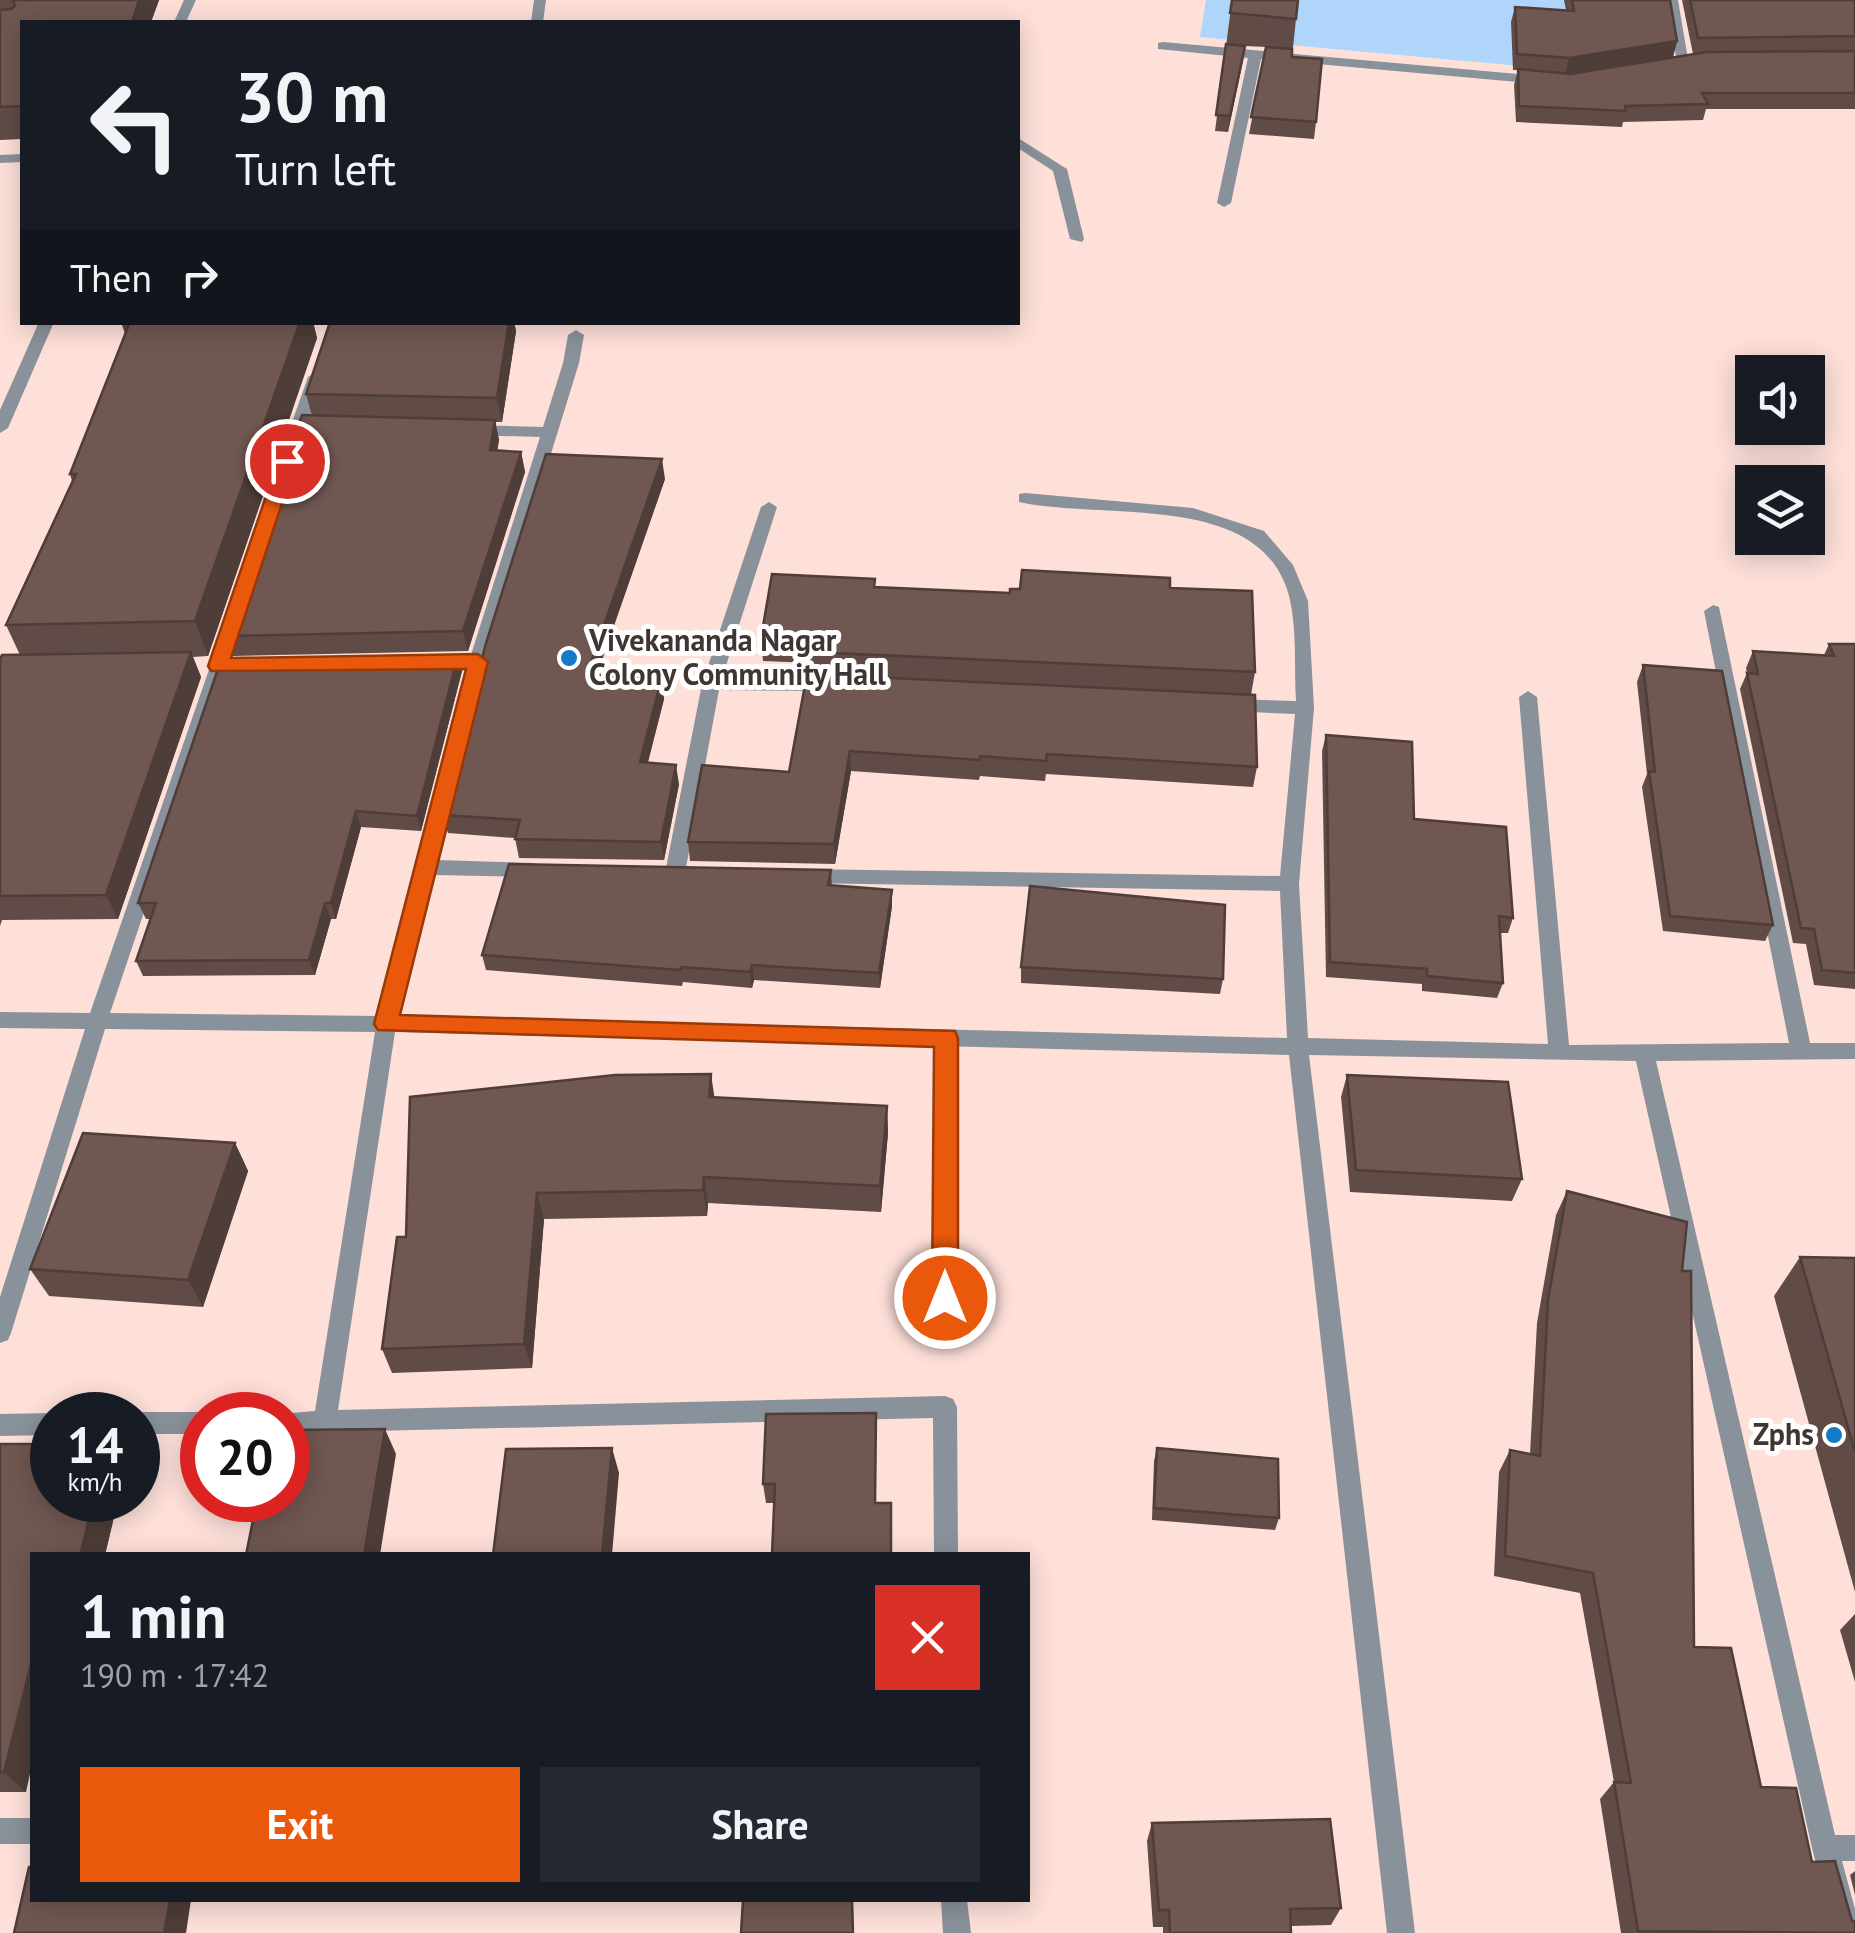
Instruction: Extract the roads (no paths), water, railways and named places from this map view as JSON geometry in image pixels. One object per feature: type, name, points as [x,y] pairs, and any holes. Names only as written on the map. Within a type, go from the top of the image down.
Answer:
[{"type":"street","points":[[1672,0],[1684,62]]},
{"type":"street","points":[[1162,46],[1548,80]]},
{"type":"street","points":[[1224,203],[1255,54]]},
{"type":"street","points":[[1668,64],[1702,60]]},
{"type":"street","points":[[1020,143],[1060,169],[1078,240]]},
{"type":"street","points":[[0,428],[8,394],[45,325]]},
{"type":"street","points":[[325,1422],[386,1024],[478,662],[550,432],[576,334]]},
{"type":"street","points":[[286,464],[308,427],[322,357]]},
{"type":"street","points":[[453,430],[550,432]]},
{"type":"street","points":[[1024,498],[1193,513],[1258,535],[1285,565],[1299,601],[1306,708],[1289,884],[1298,1046],[1401,1933]]},
{"type":"street","points":[[675,873],[711,684],[769,507]]},
{"type":"street","points":[[0,1332],[97,1022],[228,666],[243,592]]},
{"type":"street","points":[[1713,612],[1801,1051]]},
{"type":"street","points":[[458,662],[478,662]]},
{"type":"street","points":[[198,666],[228,666]]},
{"type":"street","points":[[711,684],[839,686]]},
{"type":"street","points":[[1528,697],[1558,1053]]},
{"type":"street","points":[[1208,704],[1306,708]]},
{"type":"street","points":[[426,867],[560,870]]},
{"type":"street","points":[[774,875],[1289,884]]},
{"type":"street","points":[[0,1020],[386,1024],[1558,1053],[1855,1051]]},
{"type":"street","points":[[945,1334],[946,1038]]},
{"type":"street","points":[[1644,1052],[1825,1848],[1848,1933]]},
{"type":"street","points":[[310,1422],[945,1407],[946,1552]]},
{"type":"street","points":[[0,1425],[30,1424]]},
{"type":"street","points":[[0,1832],[30,1831]]},
{"type":"street","points":[[1825,1848],[1855,1848]]},
{"type":"street","points":[[954,1902],[957,1933]]},
{"type":"water","points":[[1206,0],[1566,0],[1564,70],[1200,37]]},
{"type":"place","name":"Vivekananda Nagar Colony Community Hall","points":[[569,658]]},
{"type":"place","name":"Zphs","points":[[1834,1435]]}]
